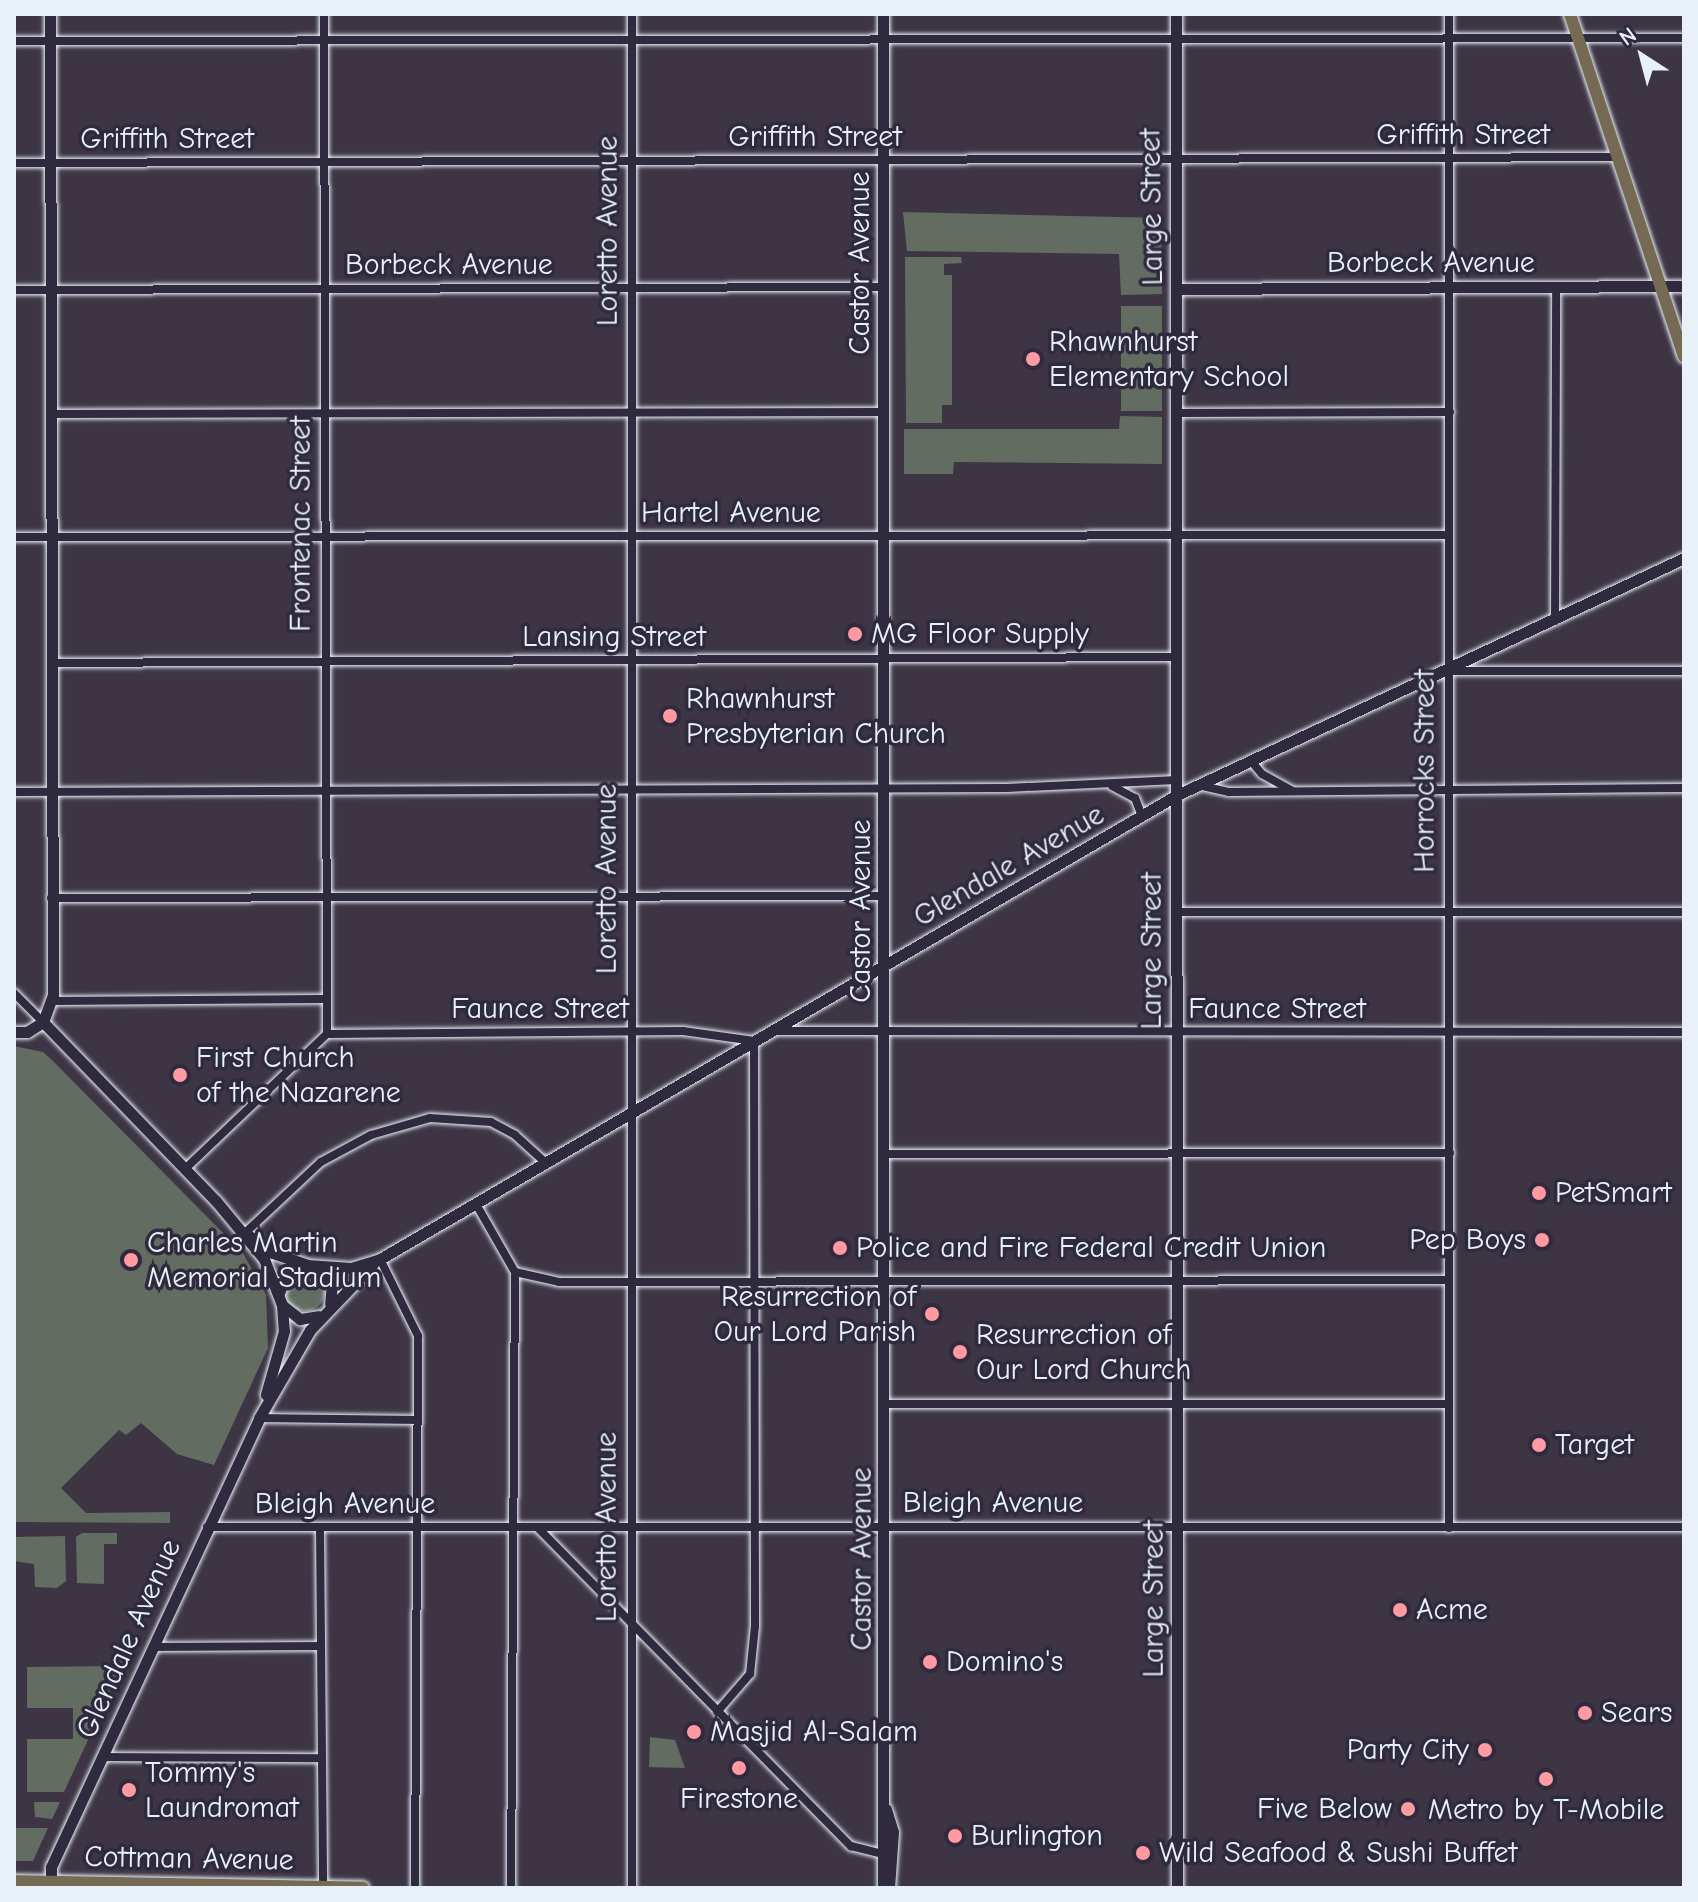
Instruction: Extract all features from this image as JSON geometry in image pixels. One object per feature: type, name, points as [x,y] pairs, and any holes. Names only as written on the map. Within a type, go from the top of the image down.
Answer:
[{"type":"main road","points":[[1570,14],[1684,357]]},
{"type":"main road","name":"Cottman Avenue","points":[[14,1881],[51,1885],[363,1888]]},
{"type":"street","points":[[14,1032],[27,1032],[43,1022],[52,1001],[50,14]]},
{"type":"street","name":"Frontenac Street","points":[[324,14],[324,999],[327,1034]]},
{"type":"street","name":"Loretto Avenue","points":[[632,14],[632,1888]]},
{"type":"street","name":"Castor Avenue","points":[[883,14],[886,1809],[880,1853],[886,1888]]},
{"type":"street","name":"Large Street","points":[[1176,14],[1177,1888]]},
{"type":"street","name":"Horrocks Street","points":[[1449,14],[1449,1528]]},
{"type":"street","points":[[14,41],[1684,38]]},
{"type":"street","name":"Griffith Street","points":[[14,163],[1616,157]]},
{"type":"street","name":"Borbeck Avenue","points":[[1177,289],[1684,286]]},
{"type":"street","name":"Borbeck Avenue","points":[[14,290],[884,287]]},
{"type":"street","points":[[1555,621],[1556,287]]},
{"type":"street","points":[[52,414],[884,412]]},
{"type":"street","points":[[1178,413],[1450,412]]},
{"type":"street","name":"Hartel Avenue","points":[[14,537],[1449,535]]},
{"type":"street","name":"Glendale Avenue","points":[[259,1418],[283,1342],[281,1303],[284,1276],[311,1266],[351,1268],[380,1259],[634,1115],[754,1041],[1177,795],[1449,671],[1684,558]]},
{"type":"street","name":"Lansing Street","points":[[52,663],[1176,657]]},
{"type":"street","points":[[1449,671],[1684,671]]},
{"type":"street","points":[[1251,761],[1262,774],[1293,791]]},
{"type":"street","points":[[14,792],[884,788],[1108,785],[1177,780]]},
{"type":"street","points":[[1108,785],[1135,798],[1142,816]]},
{"type":"street","points":[[1197,785],[1229,792],[1684,788]]},
{"type":"street","points":[[51,898],[885,896]]},
{"type":"street","points":[[1177,912],[1684,912]]},
{"type":"street","points":[[14,993],[245,1233],[270,1270],[281,1303],[300,1319],[326,1311],[332,1283],[311,1266],[273,1253],[245,1233]]},
{"type":"street","points":[[52,1001],[324,999]]},
{"type":"street","name":"Faunce Street","points":[[327,1034],[683,1031],[754,1041]]},
{"type":"street","name":"Faunce Street","points":[[774,1031],[1176,1034],[1684,1032]]},
{"type":"street","points":[[185,1169],[327,1034]]},
{"type":"street","points":[[717,1712],[742,1688],[752,1662],[754,1041]]},
{"type":"street","points":[[245,1233],[321,1162],[371,1135],[418,1121],[491,1122],[515,1135],[546,1163]]},
{"type":"street","points":[[885,1154],[1450,1153]]},
{"type":"street","points":[[476,1204],[515,1272],[511,1888]]},
{"type":"street","points":[[380,1259],[415,1323],[415,1888]]},
{"type":"street","name":"Glendale Avenue","points":[[51,1885],[51,1867],[259,1418],[326,1311],[380,1259]]},
{"type":"street","points":[[515,1272],[559,1282],[1449,1280]]},
{"type":"street","points":[[885,1404],[1449,1404]]},
{"type":"street","points":[[259,1418],[416,1420]]},
{"type":"street","name":"Bleigh Avenue","points":[[206,1527],[1684,1527]]},
{"type":"street","points":[[320,1528],[322,1888]]},
{"type":"street","points":[[539,1529],[851,1846],[880,1853]]},
{"type":"street","points":[[154,1647],[321,1646]]},
{"type":"street","points":[[102,1757],[320,1758]]},
{"type":"street","name":"Castor Avenue","points":[[886,1809],[893,1832],[886,1888]]},
{"type":"green space","points":[[903,212],[1161,218],[1162,294],[1121,295],[1119,254],[907,251]]},
{"type":"green space","points":[[905,257],[961,257],[962,263],[944,264],[944,275],[952,275],[952,405],[942,405],[942,423],[906,423]]},
{"type":"green space","points":[[1121,306],[1162,306],[1162,411],[1121,411]]},
{"type":"green space","points":[[1120,416],[1162,417],[1162,464],[954,462],[953,474],[904,474],[904,429],[1119,429]]},
{"type":"green space","name":"Charles Martin Memorial Stadium","points":[[14,1046],[43,1052],[52,1060],[243,1253],[266,1295],[268,1348],[214,1465],[177,1454],[141,1423],[126,1435],[119,1430],[61,1488],[86,1513],[170,1512],[170,1523],[14,1522]]},
{"type":"green space","points":[[305,1271],[319,1277],[325,1291],[319,1305],[305,1311],[291,1305],[285,1291],[291,1277]]},
{"type":"green space","points":[[82,1533],[117,1533],[117,1544],[104,1544],[104,1584],[77,1583],[76,1537]]},
{"type":"green space","points":[[65,1536],[66,1581],[57,1588],[35,1587],[34,1564],[14,1561],[14,1537]]},
{"type":"green space","points":[[129,1651],[64,1792],[27,1792],[27,1739],[73,1739],[73,1708],[27,1708],[27,1667],[116,1666],[116,1652]]},
{"type":"green space","points":[[650,1737],[675,1740],[685,1768],[649,1767]]},
{"type":"green space","points":[[34,1802],[60,1802],[52,1819],[35,1817]]},
{"type":"green space","points":[[14,1828],[48,1828],[33,1861],[14,1861]]},
{"type":"place","name":"Rhawnhurst Elementary School","points":[[1033,359]]},
{"type":"place","name":"MG Floor Supply","points":[[855,634]]},
{"type":"place","name":"Rhawnhurst Presbyterian Church","points":[[670,716]]},
{"type":"place","name":"First Church of the Nazarene","points":[[180,1075]]},
{"type":"place","name":"PetSmart","points":[[1539,1193]]},
{"type":"place","name":"Pep Boys","points":[[1542,1240]]},
{"type":"place","name":"Police and Fire Federal Credit Union","points":[[840,1248]]},
{"type":"place","name":"Charles Martin Memorial Stadium","points":[[131,1260]]},
{"type":"place","name":"Resurrection of Our Lord Parish","points":[[932,1314]]},
{"type":"place","name":"Resurrection of Our Lord Church","points":[[960,1352]]},
{"type":"place","name":"Target","points":[[1539,1445]]},
{"type":"place","name":"Acme","points":[[1400,1610]]},
{"type":"place","name":"Domino's","points":[[930,1662]]},
{"type":"place","name":"Sears","points":[[1585,1713]]},
{"type":"place","name":"Masjid Al-Salam","points":[[694,1732]]},
{"type":"place","name":"Party City","points":[[1485,1750]]},
{"type":"place","name":"Firestone","points":[[739,1768]]},
{"type":"place","name":"Metro by T-Mobile","points":[[1546,1779]]},
{"type":"place","name":"Tommy's Laundromat","points":[[129,1790]]},
{"type":"place","name":"Five Below","points":[[1408,1809]]},
{"type":"place","name":"Burlington","points":[[955,1836]]},
{"type":"place","name":"Wild Seafood & Sushi Buffet","points":[[1143,1853]]}]
